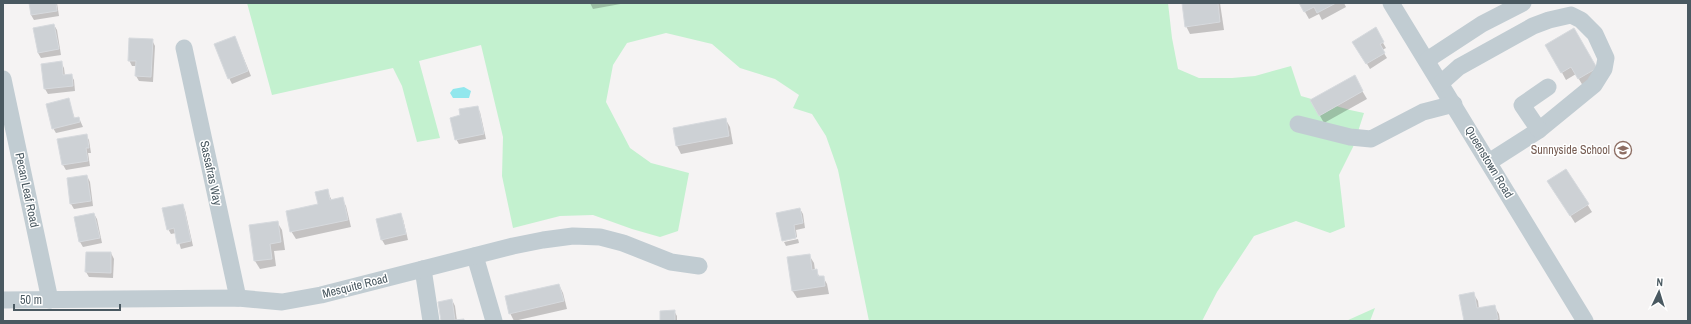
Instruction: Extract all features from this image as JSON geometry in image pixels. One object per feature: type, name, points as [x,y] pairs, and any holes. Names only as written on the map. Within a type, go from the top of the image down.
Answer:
[{"type":"street","points":[[1427,60],[1482,24],[1523,3]]},
{"type":"street","name":"Queenstown Road","points":[[1396,4],[1440,82],[1585,321]]},
{"type":"street","points":[[1440,82],[1459,68],[1533,26],[1549,20],[1571,15],[1581,20],[1595,34],[1606,58],[1604,69],[1594,85],[1539,130],[1489,162]]},
{"type":"street","points":[[1440,82],[1450,45]]},
{"type":"street","name":"Sassafras Way","points":[[184,48],[238,298]]},
{"type":"street","name":"Pecan Leaf Road","points":[[3,79],[50,300]]},
{"type":"street","points":[[1539,130],[1522,105],[1548,87]]},
{"type":"street","points":[[1298,124],[1350,137],[1371,139],[1423,112],[1454,104]]},
{"type":"street","name":"Mesquite Road","points":[[3,300],[238,298],[282,302],[322,295],[543,240],[573,236],[600,237],[623,243],[671,262],[699,266]]},
{"type":"street","points":[[475,256],[494,321]]},
{"type":"street","points":[[423,269],[431,321]]},
{"type":"green space","points":[[247,3],[1168,3],[1172,38],[1178,69],[1199,78],[1232,78],[1255,76],[1291,66],[1301,96],[1364,113],[1353,147],[1339,175],[1345,227],[1330,233],[1296,221],[1254,236],[1217,292],[1202,321],[869,321],[838,170],[826,136],[812,114],[793,108],[799,95],[775,79],[740,68],[712,44],[666,33],[627,43],[613,65],[606,102],[630,148],[651,163],[689,173],[678,231],[660,237],[593,215],[560,216],[513,228],[502,176],[503,137],[481,45],[419,61],[440,138],[417,142],[402,86],[393,68],[272,95]]},
{"type":"green space","points":[[1375,308],[1370,321],[1346,321]]},
{"type":"water","points":[[464,87],[471,91],[469,98],[453,98],[450,93],[453,89]]},
{"type":"building","points":[[29,3],[56,3],[57,11],[31,15]]},
{"type":"building","points":[[1182,3],[1218,3],[1220,22],[1185,27]]},
{"type":"building","points":[[1299,3],[1336,3],[1317,13],[1314,7],[1304,12]]},
{"type":"building","points":[[54,24],[59,49],[38,53],[33,28]]},
{"type":"building","points":[[1376,27],[1384,42],[1380,44],[1385,53],[1366,64],[1352,42]]},
{"type":"building","points":[[1574,28],[1597,68],[1578,79],[1571,67],[1561,73],[1545,45]]},
{"type":"building","points":[[235,36],[248,71],[228,79],[214,44]]},
{"type":"building","points":[[129,38],[153,39],[151,77],[135,76],[136,61],[128,61]]},
{"type":"building","points":[[62,61],[63,75],[72,74],[73,86],[44,89],[41,64]]},
{"type":"building","points":[[1355,75],[1363,91],[1319,116],[1310,100]]},
{"type":"building","points":[[69,98],[74,118],[79,117],[80,122],[52,129],[46,104]]},
{"type":"building","points":[[478,106],[484,134],[455,140],[450,118],[460,115],[459,109]]},
{"type":"building","points":[[726,118],[729,136],[676,146],[673,128]]},
{"type":"building","points":[[87,134],[89,148],[86,148],[88,161],[62,165],[57,139]]},
{"type":"building","points":[[1566,169],[1589,204],[1570,216],[1547,181]]},
{"type":"building","points":[[87,175],[91,201],[70,204],[67,178]]},
{"type":"building","points":[[328,189],[330,200],[343,197],[348,220],[290,232],[286,211],[318,204],[315,192]]},
{"type":"building","points":[[183,204],[191,241],[177,244],[174,228],[167,230],[162,208]]},
{"type":"building","points":[[800,208],[803,223],[794,225],[796,238],[782,241],[776,213]]},
{"type":"building","points":[[94,213],[100,238],[79,242],[74,217]]},
{"type":"building","points":[[401,213],[406,234],[381,240],[376,219]]},
{"type":"building","points":[[278,221],[281,242],[270,244],[272,259],[254,261],[249,225]]},
{"type":"building","points":[[86,252],[111,252],[111,273],[85,272]]},
{"type":"building","points":[[810,254],[812,270],[817,269],[818,276],[824,276],[825,286],[792,291],[787,257]]},
{"type":"building","points":[[559,284],[564,301],[509,314],[505,296]]},
{"type":"building","points":[[1474,292],[1477,308],[1495,305],[1498,319],[1490,321],[1464,321],[1459,295]]},
{"type":"building","points":[[452,299],[455,320],[464,319],[464,321],[441,321],[438,302]]},
{"type":"building","points":[[675,310],[675,321],[660,321],[660,311]]},
{"type":"place","name":"Sunnyside School","points":[[1623,150]]}]
